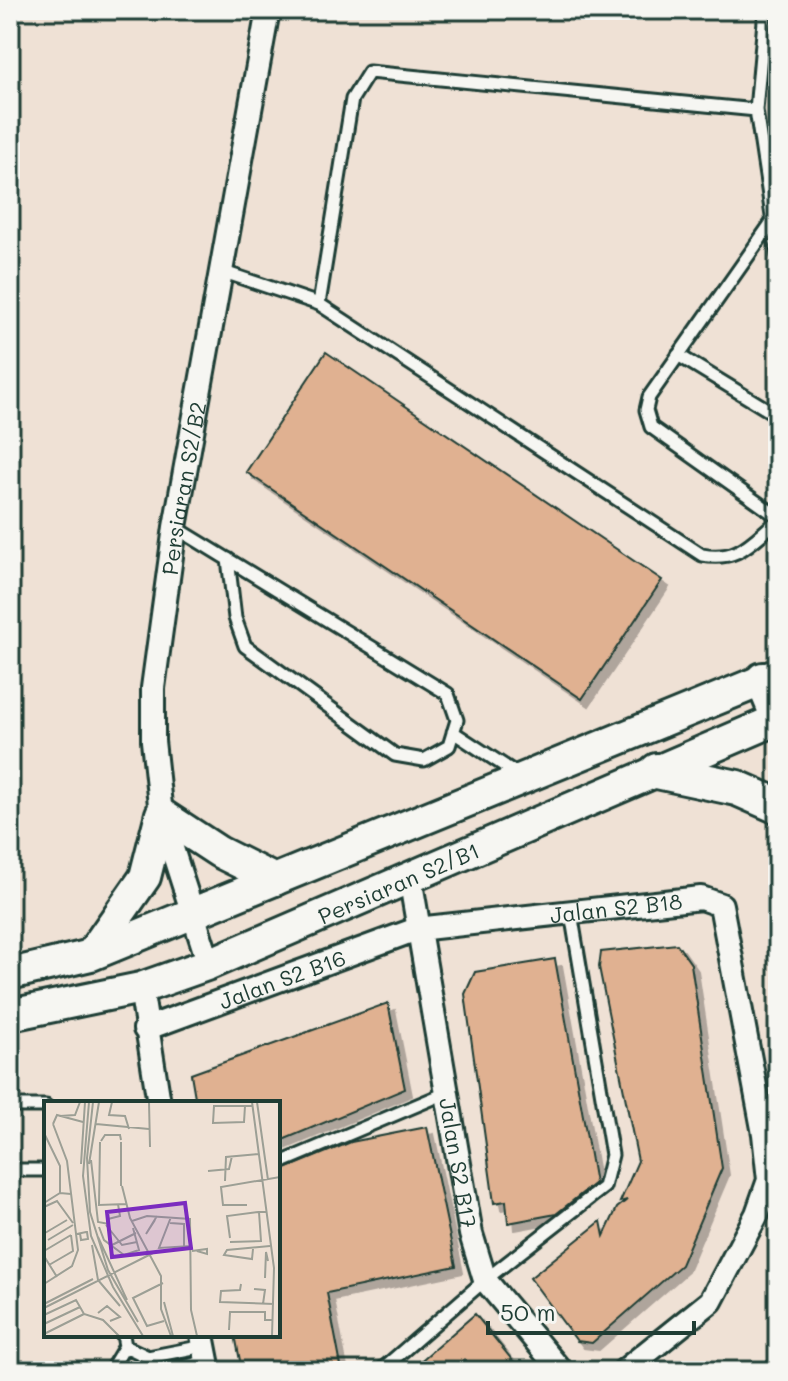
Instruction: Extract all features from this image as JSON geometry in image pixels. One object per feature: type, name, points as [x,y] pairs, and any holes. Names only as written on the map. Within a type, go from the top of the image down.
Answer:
[{"type":"main road","points":[[770,677],[778,718]]},
{"type":"main road","points":[[657,771],[737,788],[778,806]]},
{"type":"street","name":"Persiaran S2/B2","points":[[209,964],[161,814],[153,741],[153,688],[175,527],[268,10]]},
{"type":"street","points":[[10,974],[91,955],[770,677]]},
{"type":"street","name":"Persiaran S2/B1","points":[[10,1015],[141,988],[209,964],[778,718]]},
{"type":"street","points":[[91,955],[145,877],[161,814],[219,852],[275,880]]},
{"type":"street","name":"Jalan S2 B17","points":[[410,877],[471,1234],[485,1280],[561,1371]]},
{"type":"street","name":"Jalan S2 B18","points":[[417,929],[701,898],[721,905],[764,1134],[769,1180],[757,1214],[711,1301],[624,1371]]},
{"type":"street","name":"Jalan S2 B16","points":[[145,1029],[417,929]]},
{"type":"street","points":[[141,988],[159,1101]]},
{"type":"lane","points":[[765,10],[756,110],[778,256]]},
{"type":"lane","points":[[319,304],[352,99],[369,72],[756,110]]},
{"type":"lane","points":[[221,271],[319,304],[702,555],[719,558],[735,555],[778,518],[651,427],[646,410],[649,397],[772,222]]},
{"type":"lane","points":[[678,355],[778,416]]},
{"type":"lane","points":[[175,527],[228,559],[448,694],[457,720],[449,746],[424,760],[395,755],[245,646],[235,618],[228,559]]},
{"type":"lane","points":[[453,732],[523,779]]},
{"type":"lane","points":[[380,1371],[485,1280],[604,1187],[612,1155],[571,913]]},
{"type":"lane","points":[[280,1163],[448,1092]]},
{"type":"lane","points":[[10,1106],[44,1106]]},
{"type":"lane","points":[[10,1170],[44,1170]]},
{"type":"lane","points":[[110,1371],[124,1340],[148,1357],[206,1353]]},
{"type":"lane","points":[[167,1371],[206,1353]]},
{"type":"building","points":[[326,352],[662,580],[582,699],[246,472]]},
{"type":"building","points":[[677,944],[691,964],[722,1168],[681,1265],[592,1343],[577,1341],[530,1278],[601,1221],[604,1236],[617,1208],[627,1200],[620,1202],[638,1161],[599,967],[601,952]]},
{"type":"building","points":[[555,959],[595,1183],[556,1214],[508,1223],[506,1201],[494,1203],[465,994],[475,972]]},
{"type":"building","points":[[388,1003],[405,1089],[280,1141],[280,1101],[196,1101],[191,1074]]},
{"type":"building","points":[[427,1127],[456,1266],[327,1293],[342,1371],[242,1371],[235,1337],[280,1337],[280,1171],[351,1142]]},
{"type":"building","points":[[475,1314],[521,1371],[409,1371]]}]
